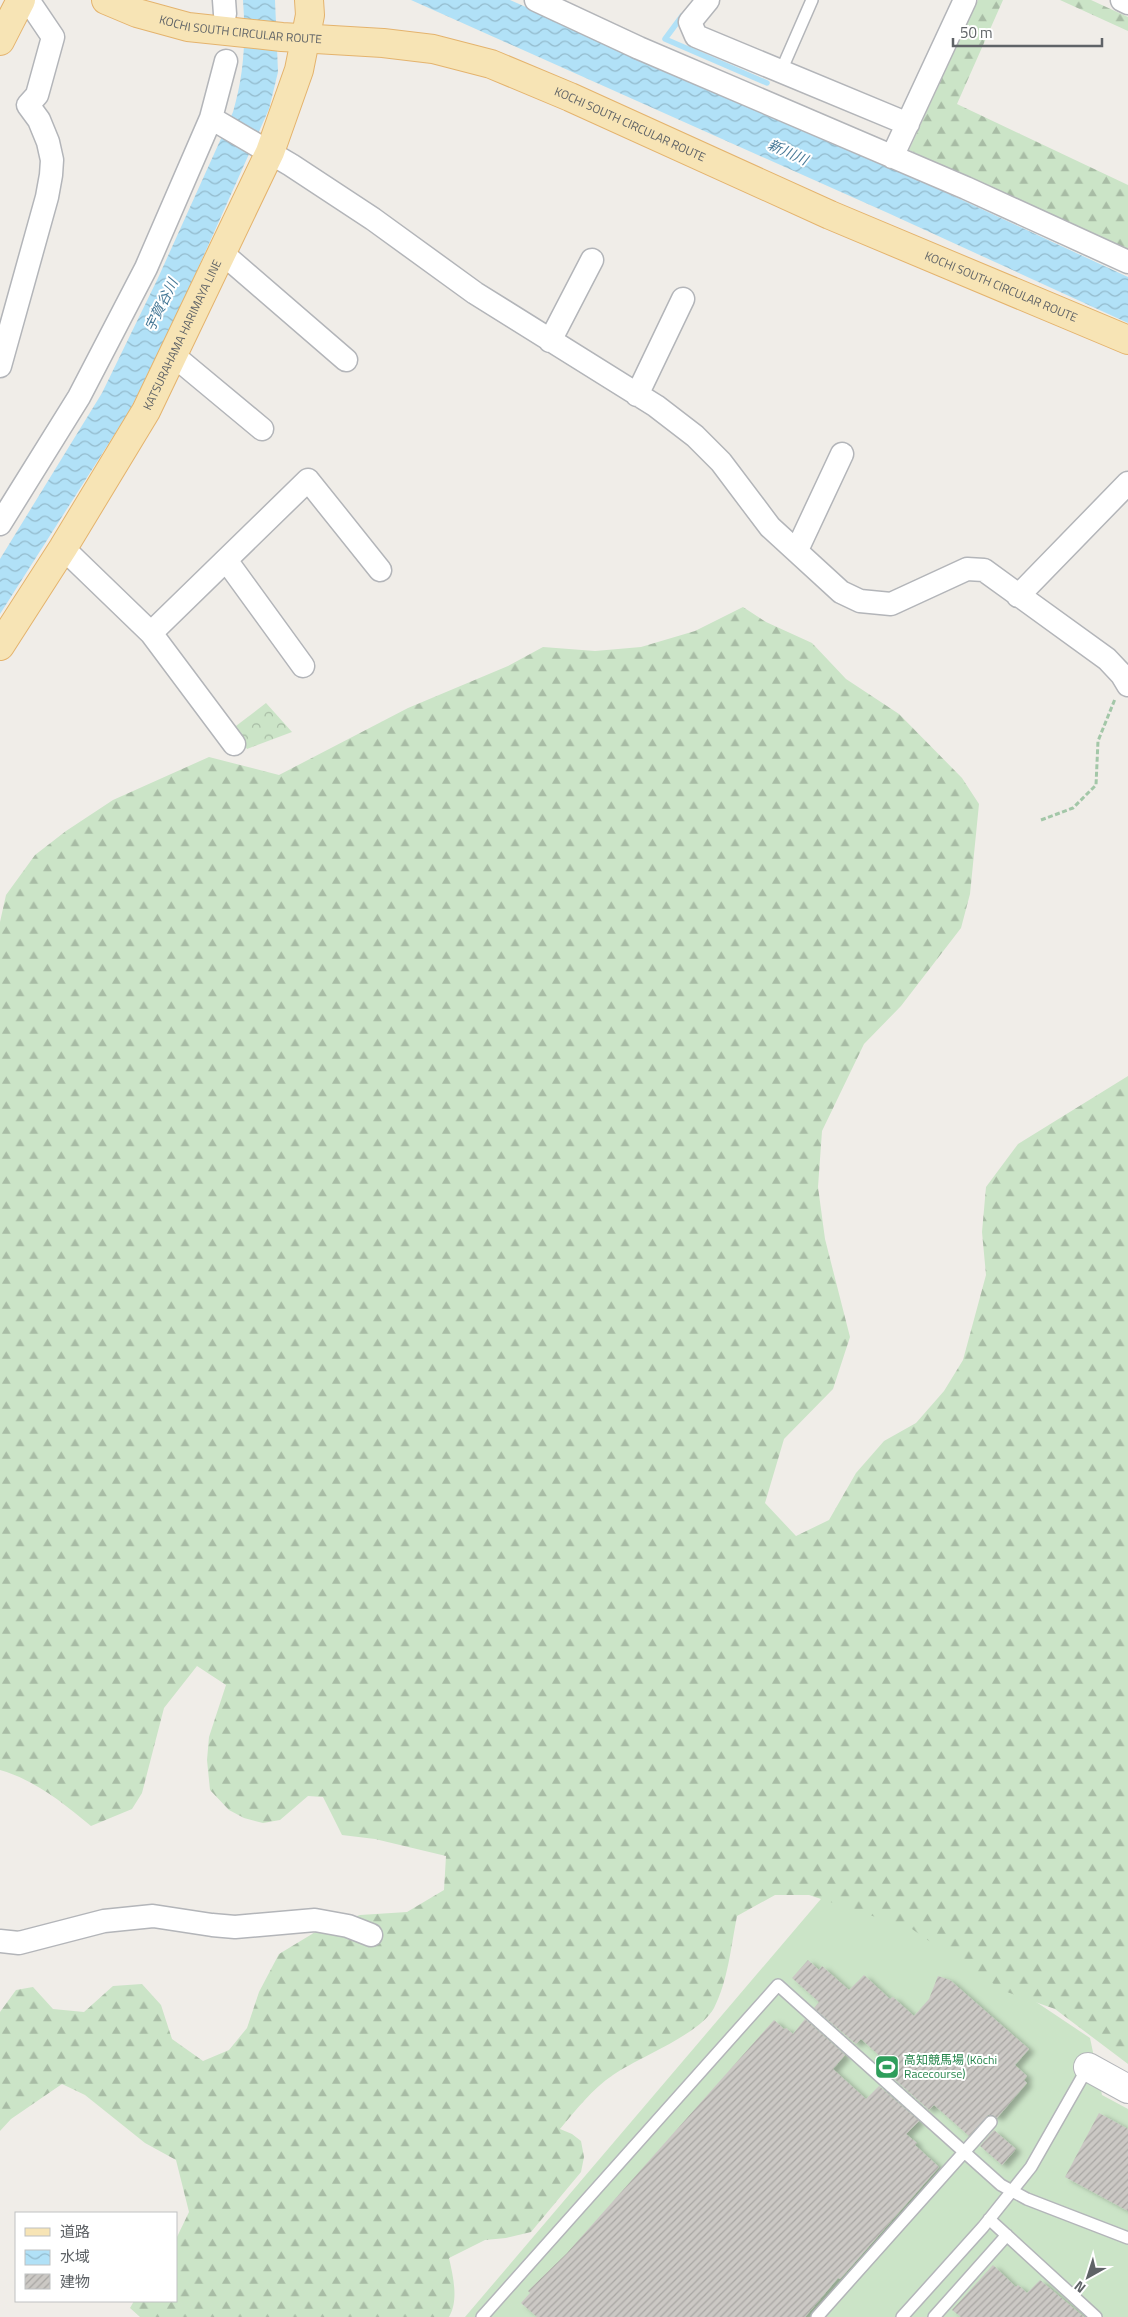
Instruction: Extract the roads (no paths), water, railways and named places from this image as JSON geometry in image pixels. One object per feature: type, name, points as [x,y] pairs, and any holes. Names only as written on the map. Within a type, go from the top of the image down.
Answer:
[{"type":"main road","points":[[3,35],[21,0]]},
{"type":"main road","name":"KOCHI SOUTH CIRCULAR ROUTE","points":[[106,0],[137,13],[188,27],[227,16],[294,38],[383,43],[423,48],[491,64],[579,101],[839,219],[1128,340]]},
{"type":"main road","name":"KATSURAHAMA HARIMAYA LINE","points":[[0,646],[64,548],[146,411],[173,355],[221,252],[263,148],[299,70],[294,38],[310,15],[309,0]]},
{"type":"street","points":[[0,366],[47,196],[52,160],[48,142],[39,120],[28,105],[37,95],[53,37],[28,0]]},
{"type":"street","points":[[536,0],[639,48],[966,188],[1128,262]]},
{"type":"street","points":[[708,0],[690,22],[696,36],[908,124]]},
{"type":"street","points":[[892,157],[966,0]]},
{"type":"street","points":[[1122,0],[1128,3]]},
{"type":"street","points":[[0,524],[88,380],[146,268],[215,121],[226,60]]},
{"type":"street","points":[[215,121],[263,148],[373,219],[475,293],[656,406],[695,436],[721,462],[770,527],[841,592],[860,601],[891,604],[967,569],[984,570],[1107,659],[1125,680]]},
{"type":"street","points":[[221,252],[346,360]]},
{"type":"street","points":[[550,341],[592,260]]},
{"type":"street","points":[[637,395],[682,299]]},
{"type":"street","points":[[173,355],[262,429]]},
{"type":"street","points":[[796,550],[842,454]]},
{"type":"street","points":[[151,633],[308,480],[380,570]]},
{"type":"street","points":[[1018,596],[1128,483]]},
{"type":"street","points":[[64,548],[151,633],[234,744]]},
{"type":"street","points":[[226,560],[303,666]]},
{"type":"street","points":[[0,1941],[19,1943],[104,1921],[153,1916],[212,1926],[235,1927],[314,1920],[348,1926],[371,1935]]},
{"type":"street","points":[[1088,2067],[1128,2089]]},
{"type":"lane","points":[[781,71],[812,0]]},
{"type":"lane","points":[[482,2317],[778,1985],[1001,2185],[1027,2200],[1128,2238]]},
{"type":"lane","points":[[902,2317],[989,2219],[1031,2167],[1088,2067]]},
{"type":"lane","points":[[817,2317],[991,2122]]},
{"type":"lane","points":[[989,2219],[1096,2317]]},
{"type":"lane","points":[[934,2317],[1006,2235]]},
{"type":"water","name":"宇賀谷川","points":[[243,0],[275,0],[278,72],[269,109],[187,293],[130,410],[0,614],[0,559],[102,393],[158,278],[233,112],[240,84],[243,57]]},
{"type":"water","name":"新川川","points":[[411,0],[510,0],[932,186],[1128,277],[1128,323],[888,213]]},
{"type":"waterway","points":[[682,16],[665,39],[767,83]]},
{"type":"place","name":"高知競馬場 (Kōchi Racecourse)","points":[[887,2067]]}]
